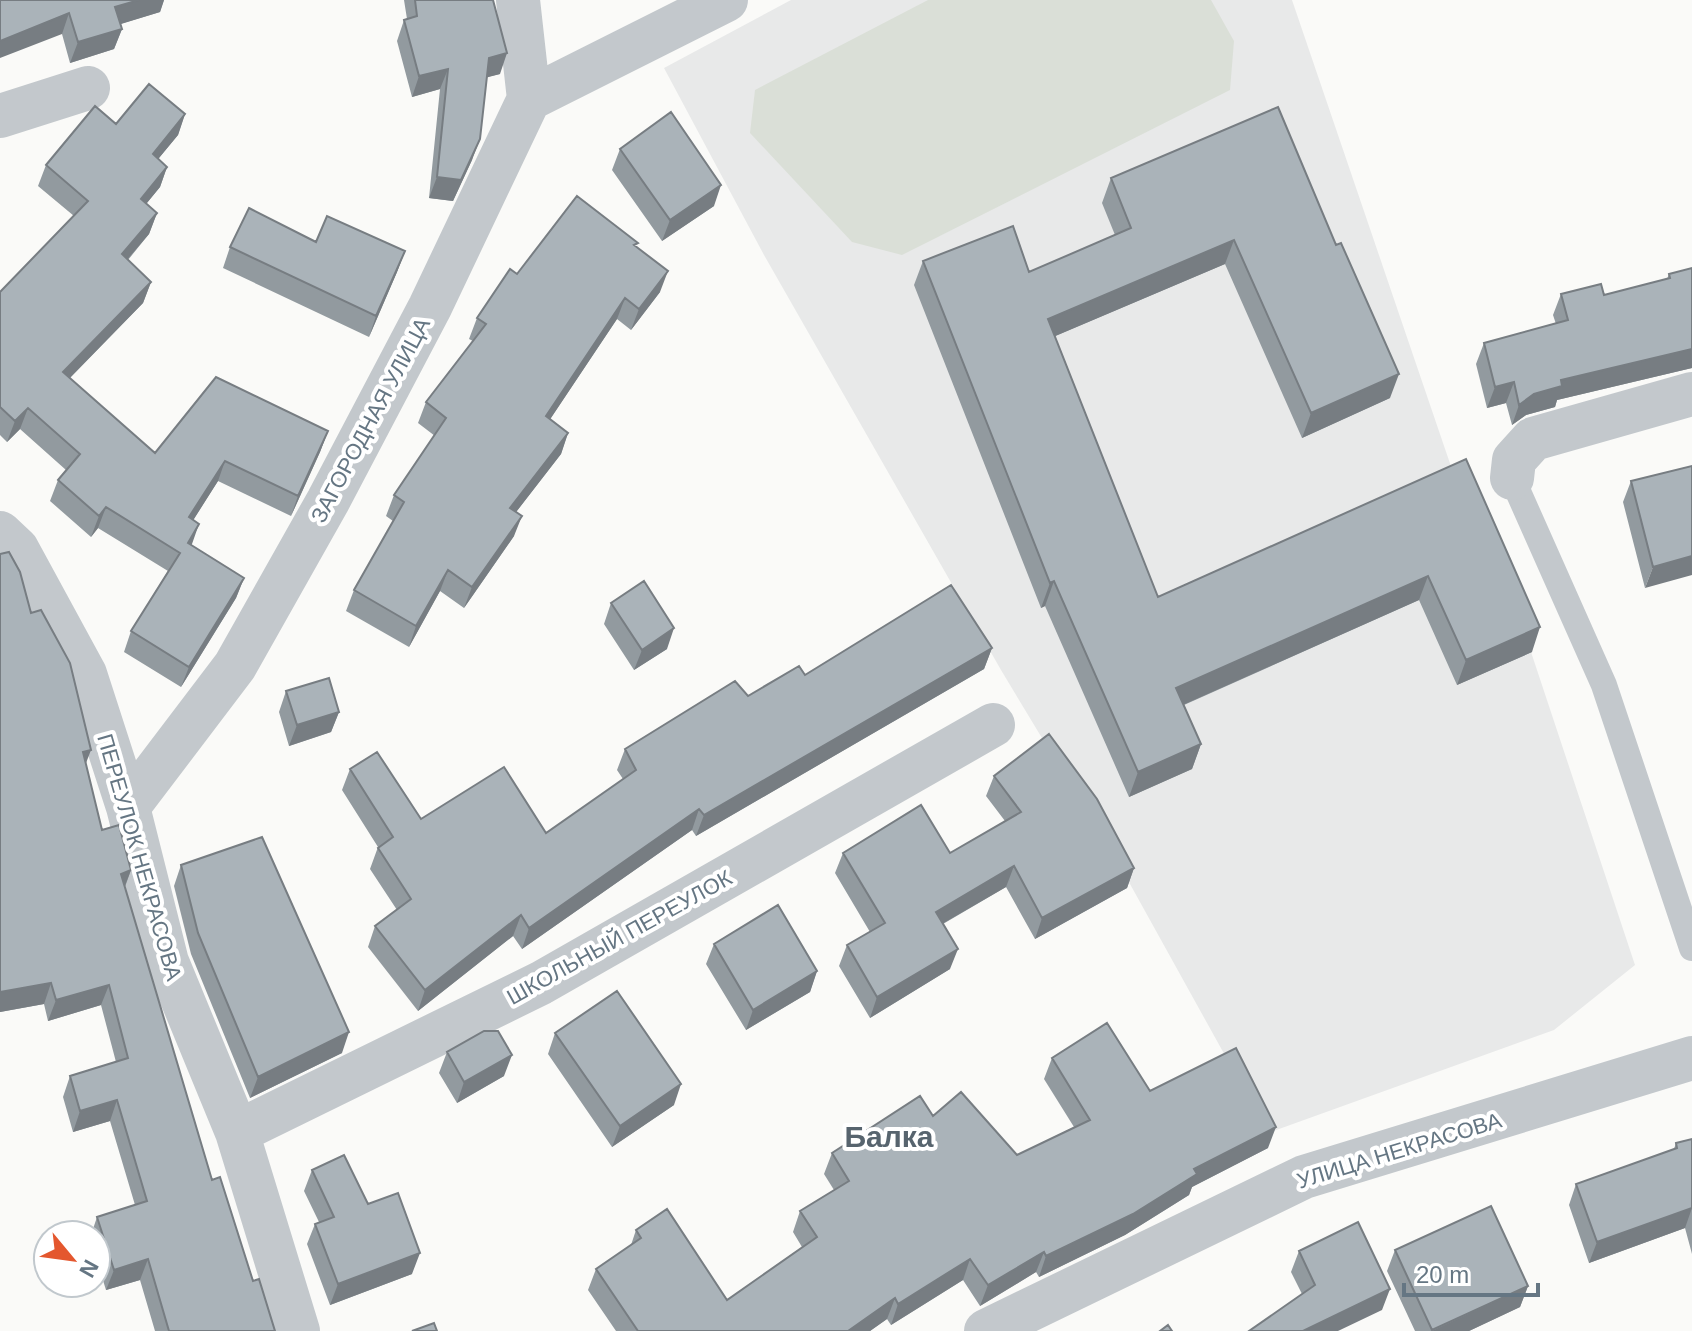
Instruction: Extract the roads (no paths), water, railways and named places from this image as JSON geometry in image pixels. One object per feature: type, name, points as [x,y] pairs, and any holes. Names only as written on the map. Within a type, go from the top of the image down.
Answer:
[{"type":"street","points":[[518,0],[529,99],[726,0]]},
{"type":"street","points":[[0,116],[88,88]]},
{"type":"street","name":"ЗАГОРОДНАЯ УЛИЦА","points":[[128,807],[235,666],[430,307],[529,99]]},
{"type":"street","points":[[1512,478],[1514,460],[1533,439],[1692,394]]},
{"type":"street","name":"ПЕРЕУЛОК НЕКРАСОВА","points":[[0,533],[17,549],[85,674],[128,807],[167,962],[237,1132],[298,1331]]},
{"type":"street","name":"ШКОЛЬНЫЙ ПЕРЕУЛОК","points":[[237,1132],[541,983],[993,725]]},
{"type":"street","name":"УЛИЦА НЕКРАСОВА","points":[[986,1331],[1304,1177],[1692,1058]]},
{"type":"lane","points":[[1512,478],[1604,685],[1692,948]]},
{"type":"district","name":"Балка","points":[[889,1137]]}]
